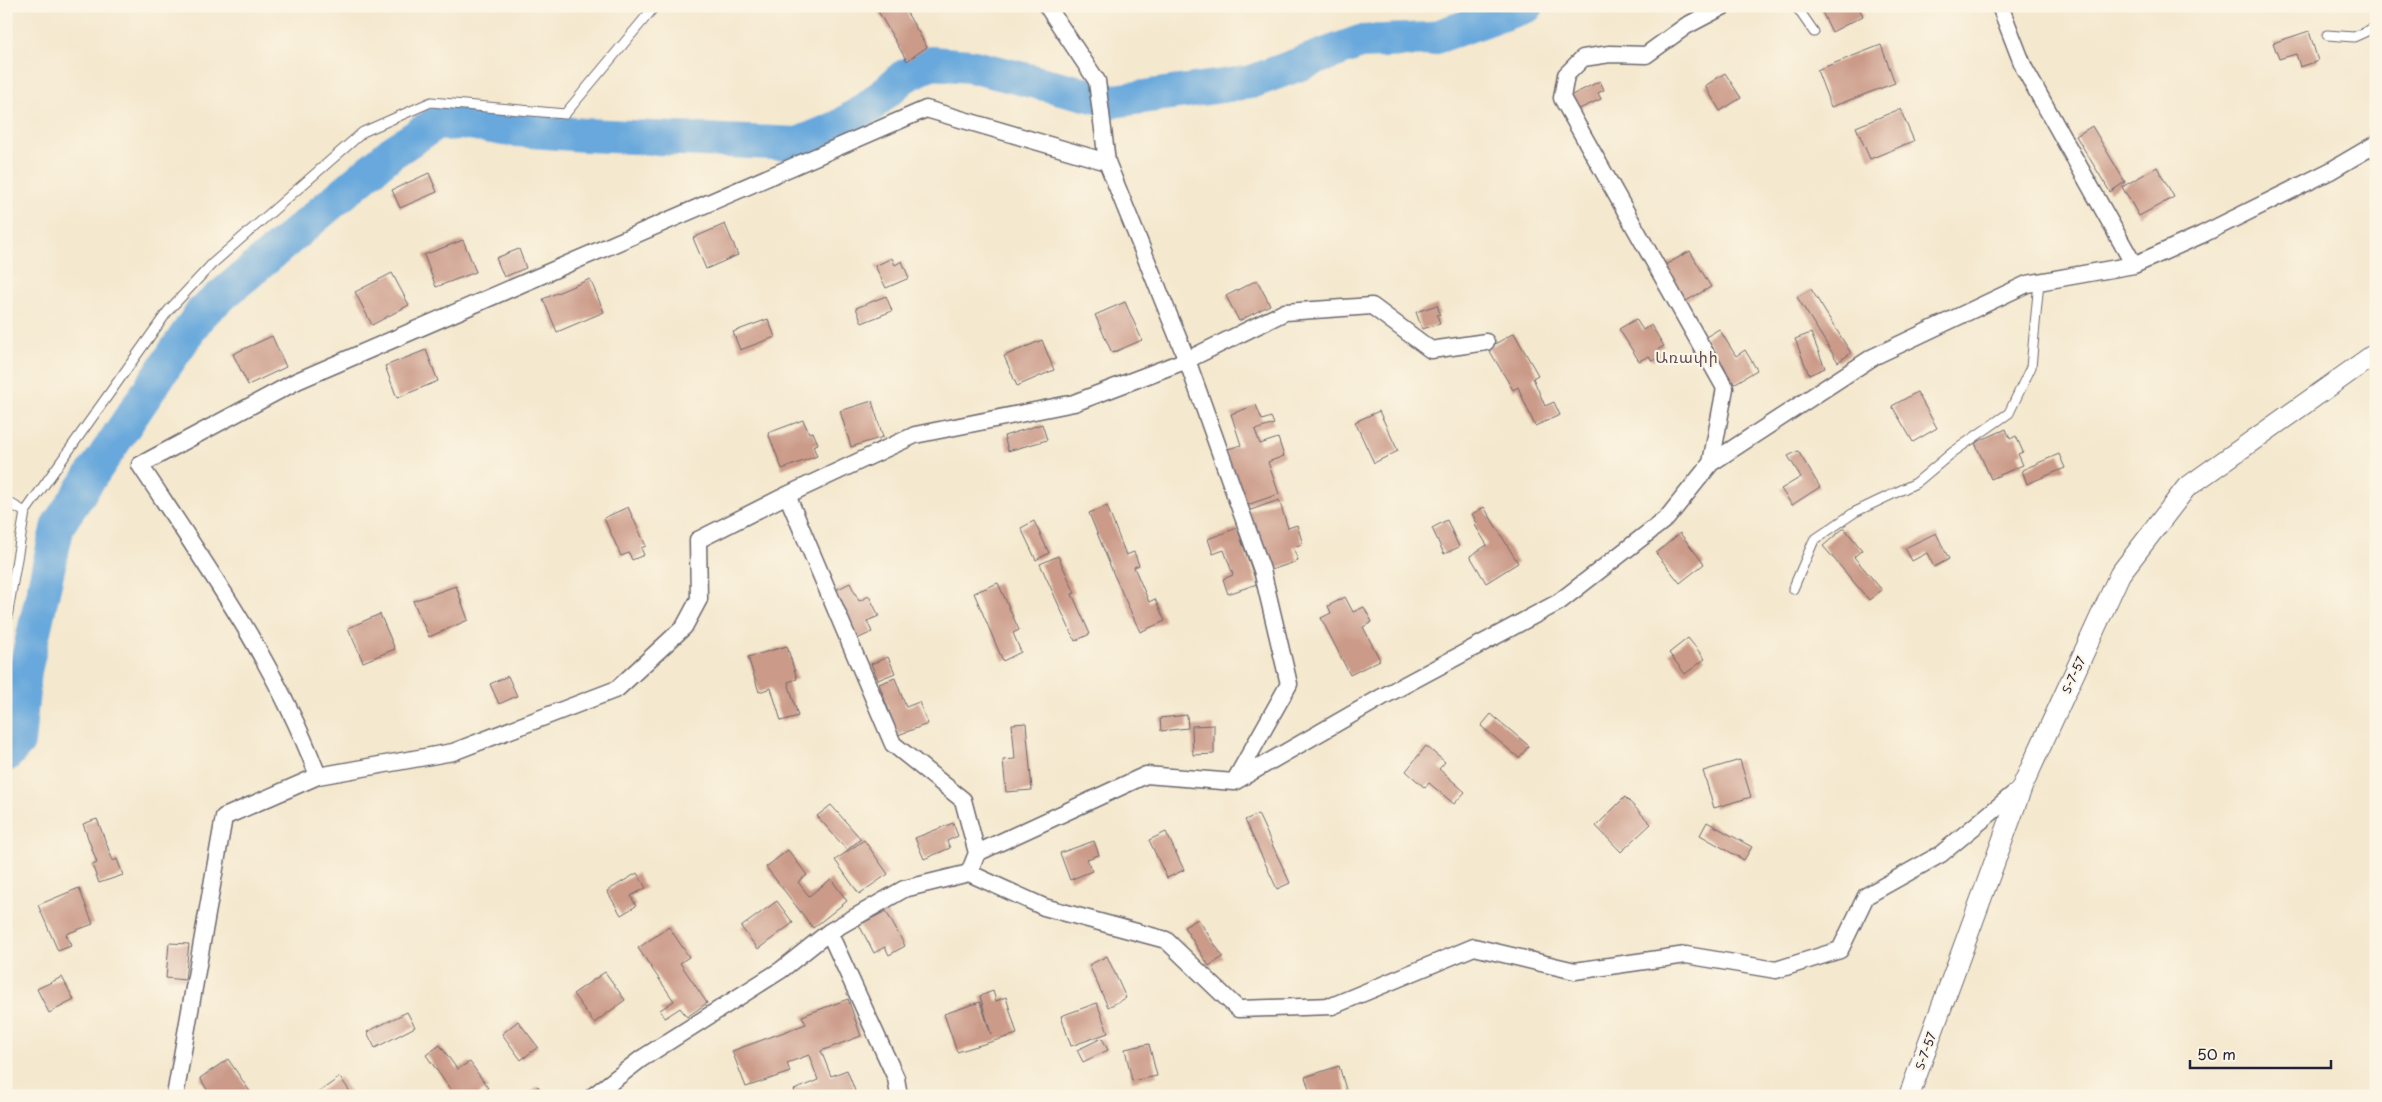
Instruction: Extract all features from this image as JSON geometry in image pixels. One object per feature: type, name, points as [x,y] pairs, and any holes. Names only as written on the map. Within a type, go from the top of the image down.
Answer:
[{"type":"street","points":[[1047,6],[1097,81],[1107,162],[1187,360],[1262,570],[1289,684],[1234,782]]},
{"type":"street","points":[[1711,464],[1725,388],[1562,98],[1566,75],[1583,58],[1610,54],[1646,55],[1686,26],[1724,6]]},
{"type":"street","points":[[2000,6],[2024,68],[2134,265]]},
{"type":"street","points":[[318,776],[303,733],[242,619],[140,465],[297,381],[926,109],[1107,162]]},
{"type":"street","points":[[977,853],[1146,775],[1234,782],[1382,697],[1559,602],[1666,518],[1711,464],[1873,357],[2027,284],[2134,265],[2201,235],[2330,171],[2376,144]]},
{"type":"street","points":[[175,1096],[224,817],[318,776],[452,752],[617,689],[684,628],[699,599],[698,540],[787,495],[915,435],[1074,403],[1187,360],[1285,312],[1372,306],[1431,350],[1486,342]]},
{"type":"street","name":"Տ-7-57","points":[[1909,1096],[2022,788],[2120,574],[2186,488],[2376,353]]},
{"type":"street","points":[[787,495],[893,744],[963,800],[977,853],[969,873]]},
{"type":"street","points":[[593,1096],[641,1059],[781,970],[829,932],[904,889],[969,873],[1044,907],[1166,940],[1238,1009],[1332,1006],[1474,947],[1575,971],[1686,956],[1776,970],[1840,950],[1866,896],[1941,854],[2022,788]]},
{"type":"street","points":[[829,932],[896,1078],[899,1096]]},
{"type":"lane","points":[[6,623],[25,512],[168,310],[212,264],[363,132],[431,102],[565,114],[655,6]]},
{"type":"lane","points":[[1796,6],[1814,32]]},
{"type":"lane","points":[[2327,34],[2354,37],[2376,27]]},
{"type":"lane","points":[[1792,590],[1814,540],[1855,512],[1916,483],[1953,452],[2009,413],[2031,367],[2039,282]]},
{"type":"lane","points":[[6,501],[25,512]]},
{"type":"building","points":[[875,6],[903,6],[927,47],[907,61]]},
{"type":"building","points":[[1819,6],[1858,6],[1863,16],[1832,32]]},
{"type":"building","points":[[2309,31],[2318,61],[2300,67],[2296,54],[2279,59],[2273,43]]},
{"type":"building","points":[[1881,45],[1895,83],[1831,107],[1817,70]]},
{"type":"building","points":[[1725,73],[1741,98],[1720,111],[1705,86]]},
{"type":"building","points":[[1600,81],[1604,90],[1598,93],[1601,99],[1577,110],[1570,96]]},
{"type":"building","points":[[1900,109],[1914,141],[1870,159],[1856,127]]},
{"type":"building","points":[[2092,126],[2125,182],[2110,192],[2076,136]]},
{"type":"building","points":[[2157,167],[2174,197],[2139,216],[2122,187]]},
{"type":"building","points":[[429,173],[437,192],[400,208],[392,190]]},
{"type":"building","points":[[725,224],[738,255],[706,269],[693,238]]},
{"type":"building","points":[[463,240],[476,272],[436,287],[424,255]]},
{"type":"building","points":[[519,249],[526,268],[504,277],[496,258]]},
{"type":"building","points":[[1690,251],[1711,287],[1686,301],[1665,265]]},
{"type":"building","points":[[892,258],[895,265],[902,261],[909,278],[886,288],[875,266]]},
{"type":"building","points":[[392,273],[409,305],[372,325],[355,292]]},
{"type":"building","points":[[590,279],[604,312],[557,332],[543,299]]},
{"type":"building","points":[[1257,280],[1270,305],[1239,321],[1226,296]]},
{"type":"building","points":[[1811,289],[1851,353],[1838,362],[1797,297]]},
{"type":"building","points":[[886,296],[892,311],[862,323],[856,308]]},
{"type":"building","points":[[1125,302],[1142,340],[1112,353],[1095,315]]},
{"type":"building","points":[[1437,305],[1440,314],[1437,315],[1440,324],[1422,329],[1416,312]]},
{"type":"building","points":[[768,319],[775,337],[740,350],[733,332]]},
{"type":"building","points":[[1636,319],[1643,330],[1651,325],[1664,346],[1657,350],[1661,356],[1652,361],[1649,356],[1639,361],[1619,329]]},
{"type":"building","points":[[1719,329],[1736,356],[1745,350],[1757,370],[1734,384],[1706,337]]},
{"type":"building","points":[[1514,333],[1538,375],[1533,378],[1545,406],[1554,402],[1560,415],[1535,426],[1518,387],[1513,390],[1488,348]]},
{"type":"building","points":[[1811,333],[1825,368],[1809,375],[1795,339]]},
{"type":"building","points":[[272,336],[286,367],[248,385],[233,354]]},
{"type":"building","points":[[1042,340],[1054,370],[1017,386],[1004,356]]},
{"type":"building","points":[[426,350],[438,381],[397,398],[385,366]]},
{"type":"building","points":[[1917,392],[1937,428],[1913,442],[1892,406]]},
{"type":"building","points":[[872,401],[883,437],[851,447],[840,411]]},
{"type":"building","points":[[1256,405],[1262,420],[1271,417],[1274,424],[1255,430],[1260,444],[1278,438],[1284,456],[1268,462],[1279,494],[1244,506],[1225,450],[1241,445],[1231,414]]},
{"type":"building","points":[[1379,411],[1398,451],[1374,463],[1355,422]]},
{"type":"building","points":[[803,420],[809,433],[813,432],[818,444],[813,446],[817,456],[782,469],[768,433]]},
{"type":"building","points":[[1042,424],[1047,440],[1008,451],[1004,436]]},
{"type":"building","points":[[2006,429],[2010,439],[2016,436],[2023,452],[2018,454],[2023,465],[1991,479],[1975,443]]},
{"type":"building","points":[[1798,451],[1820,487],[1792,505],[1781,489],[1801,477],[1788,456]]},
{"type":"building","points":[[2059,454],[2065,468],[2027,484],[2022,470]]},
{"type":"building","points":[[1279,500],[1288,528],[1297,525],[1303,544],[1293,547],[1298,561],[1268,571],[1248,511]]},
{"type":"building","points":[[1107,506],[1126,555],[1134,552],[1139,565],[1134,567],[1149,602],[1155,599],[1165,621],[1140,632],[1089,513]]},
{"type":"building","points":[[628,507],[646,546],[641,548],[644,555],[632,560],[629,553],[621,556],[604,518]]},
{"type":"building","points":[[1484,507],[1518,563],[1486,583],[1470,556],[1487,545],[1475,525],[1477,523],[1472,514]]},
{"type":"building","points":[[1447,520],[1459,547],[1444,554],[1432,528]]},
{"type":"building","points":[[1034,521],[1049,553],[1036,560],[1021,528]]},
{"type":"building","points":[[1237,528],[1257,584],[1228,594],[1223,579],[1233,575],[1224,550],[1213,554],[1208,539]]},
{"type":"building","points":[[1844,528],[1862,550],[1854,557],[1882,590],[1869,600],[1823,546]]},
{"type":"building","points":[[1680,533],[1704,564],[1680,583],[1656,553]]},
{"type":"building","points":[[1936,533],[1949,559],[1934,567],[1927,553],[1912,561],[1905,548]]},
{"type":"building","points":[[1058,556],[1075,593],[1072,594],[1090,634],[1075,641],[1040,564]]},
{"type":"building","points":[[850,583],[859,601],[869,596],[879,616],[867,621],[872,632],[857,639],[834,591]]},
{"type":"building","points":[[998,583],[1019,630],[1013,633],[1021,652],[1003,661],[974,593]]},
{"type":"building","points":[[456,586],[468,620],[429,637],[413,601]]},
{"type":"building","points":[[1345,597],[1353,612],[1364,607],[1372,622],[1363,627],[1380,660],[1350,675],[1321,618],[1331,613],[1328,606]]},
{"type":"building","points":[[380,614],[395,649],[363,662],[348,628]]},
{"type":"building","points":[[1688,638],[1705,659],[1685,674],[1669,653]]},
{"type":"building","points":[[787,646],[797,679],[788,682],[798,716],[781,721],[771,688],[759,692],[748,657]]},
{"type":"building","points":[[888,657],[895,673],[878,680],[871,664]]},
{"type":"building","points":[[508,676],[517,696],[499,704],[490,684]]},
{"type":"building","points":[[895,678],[906,707],[919,702],[928,724],[898,735],[879,684]]},
{"type":"building","points":[[1491,714],[1529,746],[1519,758],[1481,726]]},
{"type":"building","points":[[1187,715],[1188,728],[1161,731],[1160,718]]},
{"type":"building","points":[[1026,723],[1032,790],[1006,792],[1003,760],[1015,759],[1012,724]]},
{"type":"building","points":[[1214,725],[1214,754],[1193,755],[1192,726]]},
{"type":"building","points":[[1426,746],[1445,762],[1439,769],[1465,792],[1454,804],[1429,783],[1425,788],[1406,771]]},
{"type":"building","points":[[1740,760],[1751,797],[1714,808],[1703,771]]},
{"type":"building","points":[[1625,797],[1651,824],[1621,852],[1596,826]]},
{"type":"building","points":[[831,805],[861,839],[847,850],[817,816]]},
{"type":"building","points":[[1258,814],[1290,883],[1277,889],[1245,820]]},
{"type":"building","points":[[97,819],[113,861],[117,859],[123,875],[99,883],[92,865],[97,863],[83,824]]},
{"type":"building","points":[[1707,822],[1752,847],[1744,860],[1700,835]]},
{"type":"building","points":[[953,823],[958,836],[947,841],[950,848],[924,859],[915,838]]},
{"type":"building","points":[[1166,832],[1184,870],[1167,878],[1149,840]]},
{"type":"building","points":[[864,840],[888,874],[859,894],[835,860]]},
{"type":"building","points":[[1094,841],[1099,855],[1087,859],[1092,871],[1070,880],[1060,853]]},
{"type":"building","points":[[788,850],[807,875],[798,882],[809,896],[831,879],[847,901],[813,928],[766,867]]},
{"type":"building","points":[[637,873],[646,888],[631,896],[636,906],[621,915],[607,891]]},
{"type":"building","points":[[79,888],[93,924],[66,934],[71,946],[58,951],[38,905]]},
{"type":"building","points":[[777,901],[793,923],[758,949],[741,927]]},
{"type":"building","points":[[886,911],[905,946],[889,955],[885,947],[874,953],[859,925]]},
{"type":"building","points":[[1198,919],[1223,957],[1209,966],[1184,927]]},
{"type":"building","points":[[669,927],[689,957],[680,963],[707,1003],[687,1017],[680,1008],[665,1018],[660,1010],[674,1001],[638,948]]},
{"type":"building","points":[[169,943],[189,944],[185,980],[166,978]]},
{"type":"building","points":[[1107,956],[1126,998],[1108,1007],[1089,965]]},
{"type":"building","points":[[605,972],[625,1000],[594,1023],[573,994]]},
{"type":"building","points":[[62,977],[74,1000],[49,1013],[37,989]]},
{"type":"building","points":[[993,991],[996,1001],[1006,997],[1017,1034],[957,1052],[944,1014],[980,1002],[991,1034],[980,996]]},
{"type":"building","points":[[848,999],[861,1036],[821,1051],[831,1076],[847,1070],[857,1096],[796,1096],[794,1090],[818,1080],[809,1055],[787,1063],[790,1072],[746,1087],[732,1051],[806,1024],[802,1016]]},
{"type":"building","points":[[1097,1003],[1108,1033],[1071,1046],[1061,1016]]},
{"type":"building","points":[[407,1012],[415,1027],[375,1048],[367,1032]]},
{"type":"building","points":[[518,1021],[538,1047],[521,1060],[502,1034]]},
{"type":"building","points":[[1102,1038],[1108,1050],[1083,1062],[1077,1050]]},
{"type":"building","points":[[1149,1044],[1157,1076],[1132,1081],[1125,1049]]},
{"type":"building","points":[[440,1045],[457,1069],[470,1062],[488,1088],[476,1096],[455,1096],[426,1055]]},
{"type":"building","points":[[228,1059],[253,1096],[211,1096],[200,1078]]},
{"type":"building","points":[[1339,1066],[1348,1096],[1311,1096],[1305,1077]]},
{"type":"building","points":[[340,1077],[353,1096],[317,1096],[316,1094]]},
{"type":"building","points":[[538,1086],[546,1096],[527,1096]]},
{"type":"waterway","points":[[6,755],[18,742],[25,671],[58,525],[201,313],[391,153],[435,124],[470,123],[503,129],[585,135],[798,144],[839,127],[869,107],[903,77],[931,63],[970,66],[1114,101],[1251,82],[1360,42],[1430,39],[1527,6]]},
{"type":"district","name":"Առափի","points":[[1687,358]]}]
